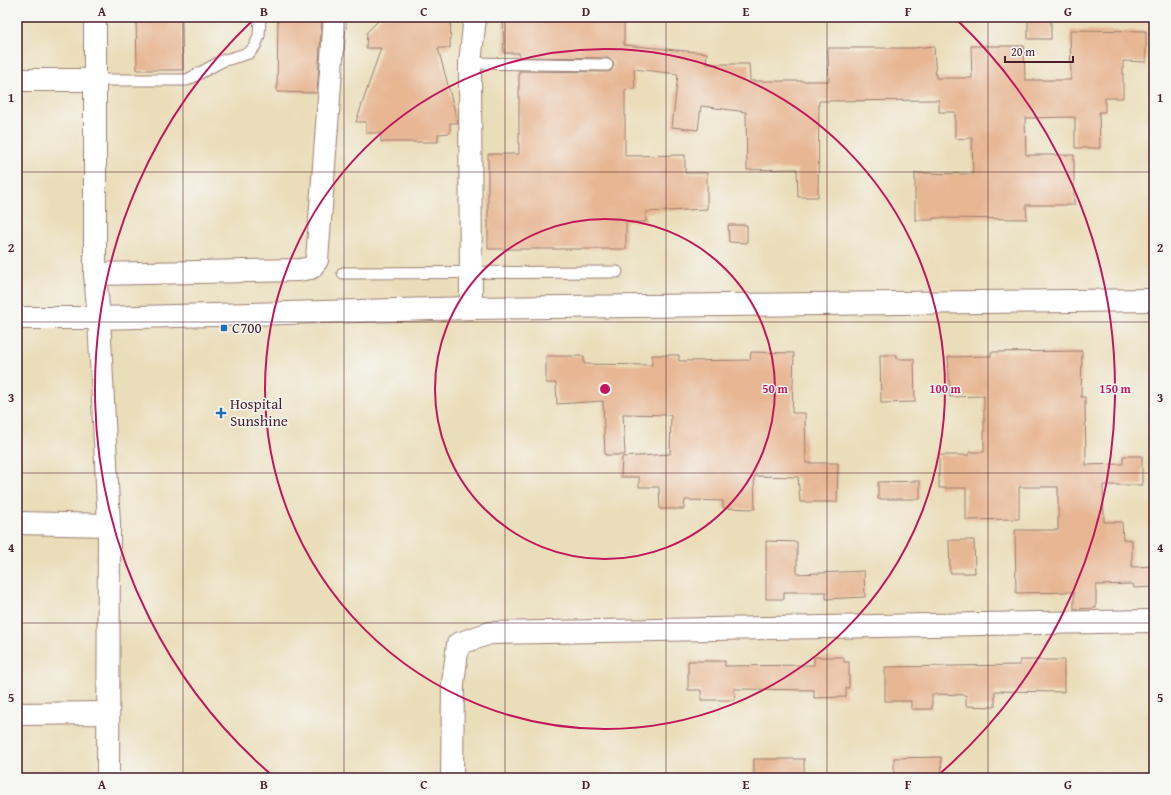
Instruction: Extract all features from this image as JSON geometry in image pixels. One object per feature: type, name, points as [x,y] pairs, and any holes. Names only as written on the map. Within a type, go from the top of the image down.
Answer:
[{"type":"street","points":[[95,17],[95,274],[99,318],[109,525],[108,778]]},
{"type":"street","points":[[95,274],[299,270],[312,268],[317,260],[336,17]]},
{"type":"street","points":[[471,308],[470,63],[475,17]]},
{"type":"street","points":[[17,80],[95,80]]},
{"type":"street","points":[[17,318],[99,318],[471,308],[1154,300]]},
{"type":"street","points":[[17,523],[109,525]]},
{"type":"street","points":[[452,778],[453,683],[458,644],[490,633],[1154,621]]},
{"type":"street","points":[[17,714],[108,713]]},
{"type":"lane","points":[[95,80],[188,80],[222,61],[249,53],[255,46],[259,36],[260,17]]},
{"type":"lane","points":[[470,63],[607,65]]},
{"type":"lane","points":[[343,273],[471,274],[617,272]]},
{"type":"building","points":[[136,17],[182,17],[183,70],[137,70]]},
{"type":"building","points":[[278,17],[322,17],[317,93],[277,92]]},
{"type":"building","points":[[382,17],[451,17],[450,48],[438,48],[458,123],[450,123],[450,133],[438,134],[438,142],[381,142],[381,133],[366,133],[366,122],[356,122],[381,48],[366,48],[367,32]]},
{"type":"building","points":[[503,17],[624,17],[624,45],[707,53],[706,64],[749,64],[750,81],[829,81],[828,48],[915,48],[934,46],[936,78],[972,78],[971,46],[1024,46],[1025,80],[1071,80],[1070,30],[1146,31],[1146,62],[1123,61],[1123,98],[1105,98],[1105,112],[1099,112],[1100,148],[1075,148],[1075,117],[1025,118],[1026,155],[1074,155],[1074,205],[1026,205],[1027,219],[933,218],[933,220],[915,220],[915,173],[973,174],[972,138],[955,139],[955,112],[939,112],[939,100],[819,101],[818,197],[798,197],[797,169],[747,170],[746,112],[701,106],[698,130],[672,127],[678,74],[634,69],[635,89],[625,90],[625,156],[685,155],[685,173],[707,173],[707,209],[646,212],[646,222],[626,222],[626,249],[488,249],[488,154],[519,154],[519,71],[607,72],[611,71],[614,65],[613,61],[607,58],[519,57],[519,53],[504,53]]},
{"type":"building","points":[[1028,17],[1051,17],[1051,39],[1028,39]]},
{"type":"building","points":[[728,225],[747,225],[747,243],[729,242]]},
{"type":"building","points":[[1082,351],[1081,397],[1085,397],[1086,465],[1123,464],[1123,456],[1142,456],[1142,485],[1103,485],[1104,522],[1122,522],[1123,539],[1132,540],[1132,567],[1154,566],[1154,587],[1134,588],[1133,584],[1096,585],[1096,608],[1074,609],[1074,592],[1016,593],[1015,530],[1058,530],[1058,487],[1019,487],[1019,519],[966,520],[966,488],[939,488],[939,455],[969,455],[969,452],[984,452],[984,396],[950,397],[948,357],[991,356],[991,352]]},
{"type":"building","points":[[751,352],[794,353],[792,413],[805,413],[806,463],[838,463],[837,502],[800,502],[798,477],[754,476],[755,509],[723,508],[723,501],[685,500],[684,509],[660,509],[659,487],[639,487],[639,477],[621,477],[622,457],[670,454],[671,415],[623,414],[625,455],[605,455],[603,401],[557,404],[556,383],[546,383],[546,356],[584,356],[584,364],[652,365],[652,355],[679,355],[679,361],[750,360]]},
{"type":"building","points":[[880,355],[897,355],[897,359],[914,359],[915,402],[881,403]]},
{"type":"building","points":[[920,481],[920,499],[878,499],[878,482]]},
{"type":"building","points":[[949,540],[974,540],[975,573],[950,573]]},
{"type":"building","points":[[766,541],[797,542],[797,574],[864,571],[865,597],[826,599],[826,592],[784,592],[784,599],[766,599]]},
{"type":"building","points":[[814,657],[844,657],[844,662],[849,662],[849,688],[846,688],[846,697],[814,698],[814,690],[734,689],[735,700],[701,700],[701,690],[688,690],[688,661],[725,661],[725,666],[814,665]]},
{"type":"building","points":[[1020,660],[1064,660],[1064,692],[995,691],[995,707],[966,706],[966,695],[932,694],[932,709],[911,709],[911,701],[885,701],[885,667],[1020,665]]},
{"type":"building","points":[[941,757],[942,778],[894,778],[894,758]]},
{"type":"building","points":[[754,759],[804,759],[804,778],[754,778]]},
{"type":"place","name":"C700","points":[[224,328]]},
{"type":"place","name":"Hospital Sunshine","points":[[221,413]]}]
